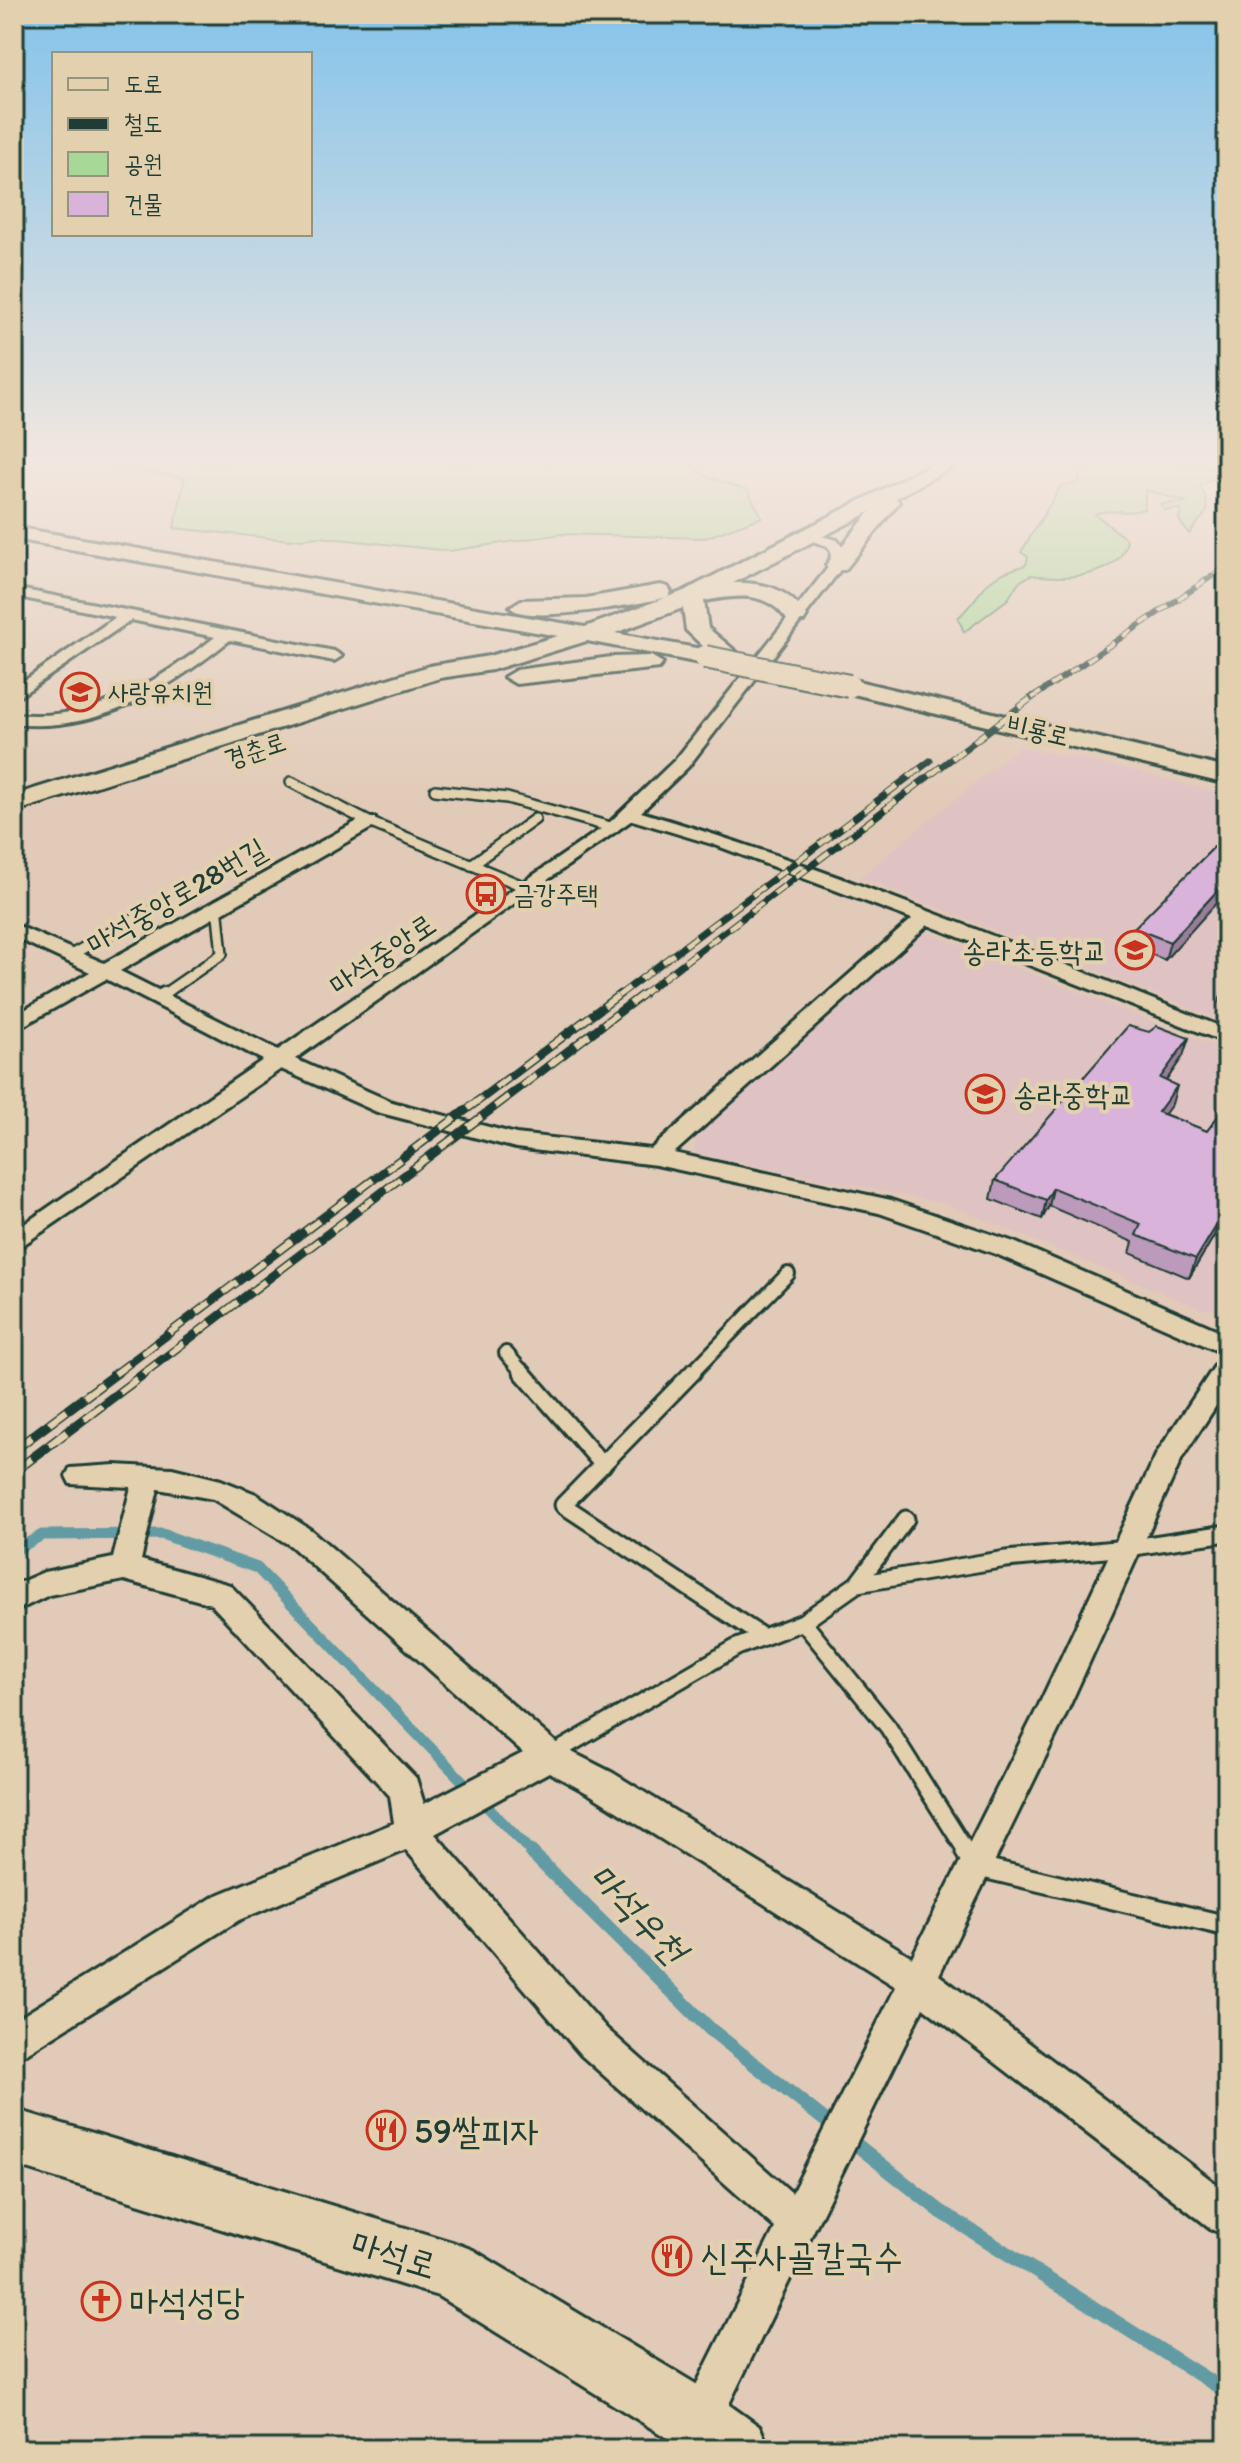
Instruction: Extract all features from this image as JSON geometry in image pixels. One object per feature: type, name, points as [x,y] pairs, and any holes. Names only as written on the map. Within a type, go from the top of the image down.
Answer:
[{"type":"street","points":[[278,578],[407,600],[588,637],[710,650],[733,661]]},
{"type":"street","name":"경춘로","points":[[14,804],[437,671],[482,647],[588,637],[692,596],[727,578]]},
{"type":"street","name":"마석중앙로","points":[[14,1243],[614,828],[682,763],[827,578]]},
{"type":"street","points":[[407,600],[562,607],[721,581]]},
{"type":"street","points":[[710,650],[697,630],[692,596],[754,590],[781,595],[789,601],[796,616]]},
{"type":"street","points":[[14,592],[334,656]]},
{"type":"street","points":[[14,611],[36,597]]},
{"type":"street","points":[[407,600],[482,647]]},
{"type":"street","points":[[14,695],[128,615]]},
{"type":"street","points":[[14,719],[71,718],[119,704],[198,659],[228,634]]},
{"type":"street","name":"경춘로","points":[[14,827],[425,695],[482,647]]},
{"type":"street","points":[[425,695],[575,668],[733,661]]},
{"type":"street","name":"비룡로","points":[[733,661],[1227,776]]},
{"type":"street","points":[[630,814],[721,841],[925,917],[1227,1037]]},
{"type":"street","name":"마석중앙로28번길","points":[[14,1025],[217,905],[369,822]]},
{"type":"street","points":[[656,1157],[925,917]]},
{"type":"street","points":[[14,930],[105,971],[280,1060],[385,1107],[516,1141],[656,1157],[883,1206],[952,1228],[1119,1295],[1227,1345]]},
{"type":"street","points":[[707,2440],[799,2224],[975,1866],[1171,1453],[1227,1368]]},
{"type":"street","points":[[80,1476],[144,1488],[180,1478],[226,1490],[262,1509],[301,1538],[549,1756],[602,1784],[918,1981],[1227,2216]]},
{"type":"street","points":[[127,1561],[144,1488]]},
{"type":"street","points":[[14,1599],[44,1584],[127,1561],[220,1594],[405,1789],[421,1824],[594,2042],[799,2224]]},
{"type":"street","points":[[14,2043],[60,2010],[227,1908],[421,1824],[549,1756]]},
{"type":"street","name":"마석로","points":[[14,2137],[452,2271],[707,2440]]},
{"type":"lane","points":[[291,782],[369,822],[530,889]]},
{"type":"lane","points":[[435,790],[507,798],[614,828]]},
{"type":"lane","points":[[471,865],[535,819]]},
{"type":"lane","points":[[71,955],[163,903]]},
{"type":"lane","points":[[158,998],[215,962],[222,954],[217,905]]},
{"type":"lane","points":[[763,1637],[563,1505],[788,1274]]},
{"type":"lane","points":[[506,1353],[603,1465]]},
{"type":"lane","points":[[549,1756],[737,1647],[803,1622],[857,1584],[906,1519]]},
{"type":"lane","points":[[857,1584],[1006,1559],[1127,1548],[1227,1533]]},
{"type":"lane","points":[[803,1622],[888,1727],[975,1866],[1227,1926]]},
{"type":"shaded area","name":"송라초등학교","points":[[1019,747],[1126,769],[1227,795],[1227,1023],[860,877]]},
{"type":"shaded area","name":"송라중학교","points":[[926,931],[1227,1051],[1227,1308],[1202,1309],[946,1204],[696,1154],[694,1138]]},
{"type":"green space","points":[[1026,578],[1018,583],[1008,599],[964,632],[958,618],[992,580]]},
{"type":"building","points":[[1227,834],[1227,880],[1170,942],[1134,928]]},
{"type":"building","points":[[1128,1026],[1149,1032],[1157,1026],[1189,1038],[1160,1078],[1177,1086],[1158,1112],[1207,1131],[1227,1104],[1227,1220],[1221,1218],[1196,1259],[1136,1235],[1141,1224],[1053,1188],[1046,1200],[995,1180]]},
{"type":"waterway","name":"마석우천","points":[[14,1551],[42,1535],[162,1534],[257,1568],[533,1854]]},
{"type":"waterway","name":"마석우천","points":[[533,1854],[710,2029],[836,2129]]},
{"type":"waterway","name":"마석우천","points":[[848,2138],[940,2211],[1227,2392]]},
{"type":"railway","points":[[1032,698],[1209,578]]},
{"type":"railway","points":[[640,996],[1034,696]]},
{"type":"railway","points":[[618,996],[930,761]]},
{"type":"railway","points":[[115,1374],[620,994]]},
{"type":"railway","points":[[143,1374],[643,994]]},
{"type":"railway","points":[[14,1450],[118,1372]]},
{"type":"railway","points":[[14,1472],[146,1372]]},
{"type":"place","name":"사랑유치원","points":[[80,692]]},
{"type":"place","name":"금강주택","points":[[486,894]]},
{"type":"place","name":"송라초등학교","points":[[1135,950]]},
{"type":"place","name":"송라중학교","points":[[985,1094]]},
{"type":"place","name":"59쌀피자","points":[[386,2130]]},
{"type":"place","name":"신주사골칼국수","points":[[672,2256]]},
{"type":"place","name":"마석성당","points":[[101,2301]]}]
